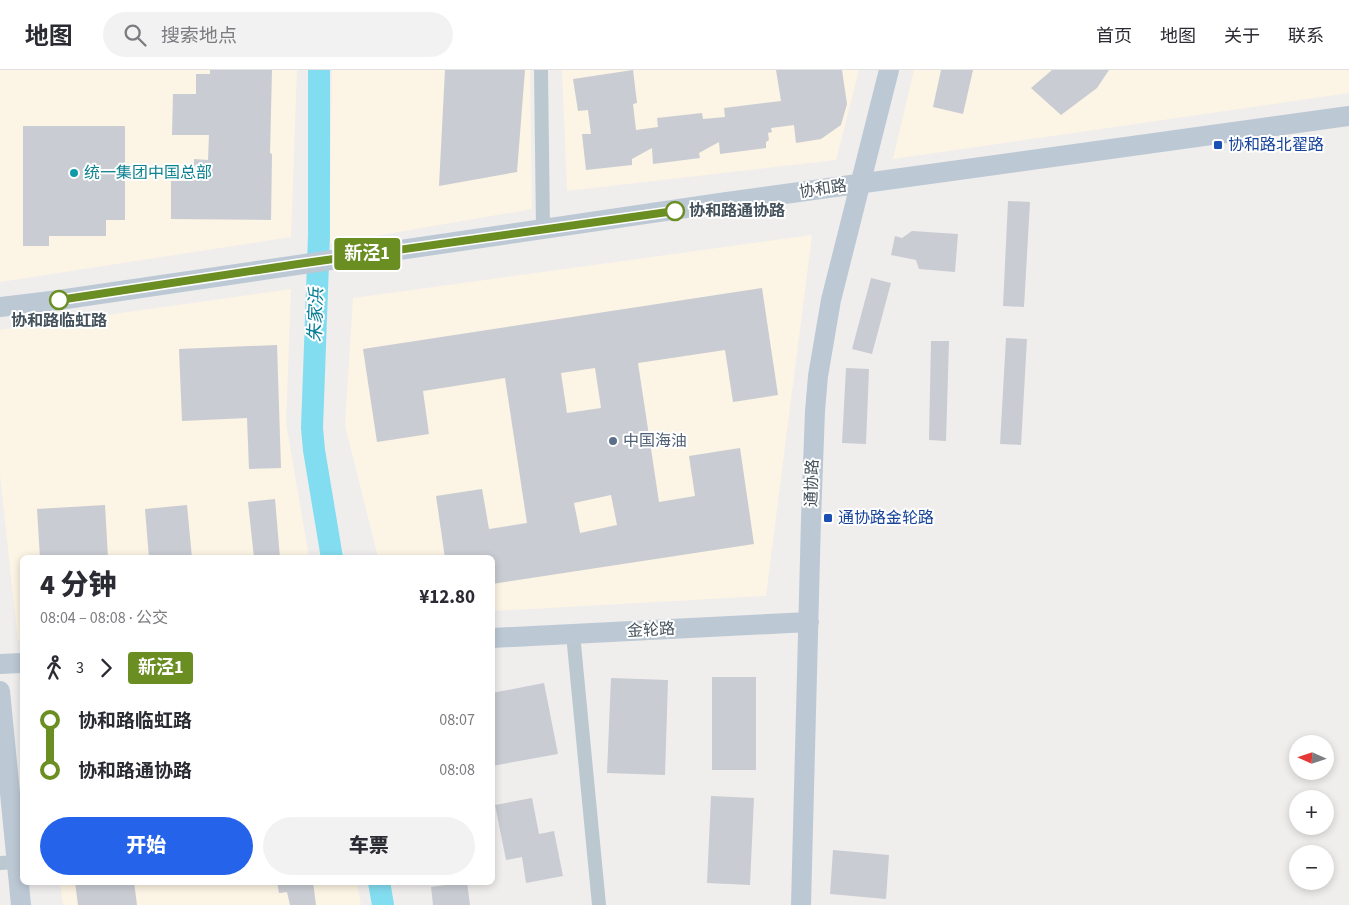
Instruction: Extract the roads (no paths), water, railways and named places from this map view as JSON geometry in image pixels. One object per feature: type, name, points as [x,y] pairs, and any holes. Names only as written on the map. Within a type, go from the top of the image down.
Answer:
[{"type":"street","points":[[542,70],[543,229]]},
{"type":"street","name":"通协路","points":[[801,905],[815,421],[818,376],[831,300],[889,70]]},
{"type":"street","name":"协和路","points":[[0,307],[1349,116]]},
{"type":"street","name":"金轮路","points":[[495,638],[809,622]]},
{"type":"street","points":[[573,634],[599,905]]},
{"type":"street","points":[[0,664],[20,663]]},
{"type":"street","points":[[0,691],[9,863],[21,905]]},
{"type":"waterway","name":"朱家浜","points":[[319,70],[319,236],[312,428],[332,555]]},
{"type":"waterway","name":"朱家浜","points":[[380,885],[383,905]]},
{"type":"place","name":"协和路北翟路","points":[[1218,145]]},
{"type":"place","name":"统一集团中国总部","points":[[74,173]]},
{"type":"place","name":"协和路通协路","points":[[675,211]]},
{"type":"place","name":"协和路临虹路","points":[[59,300]]},
{"type":"place","name":"中国海油","points":[[613,441]]},
{"type":"place","name":"通协路金轮路","points":[[828,518]]}]
